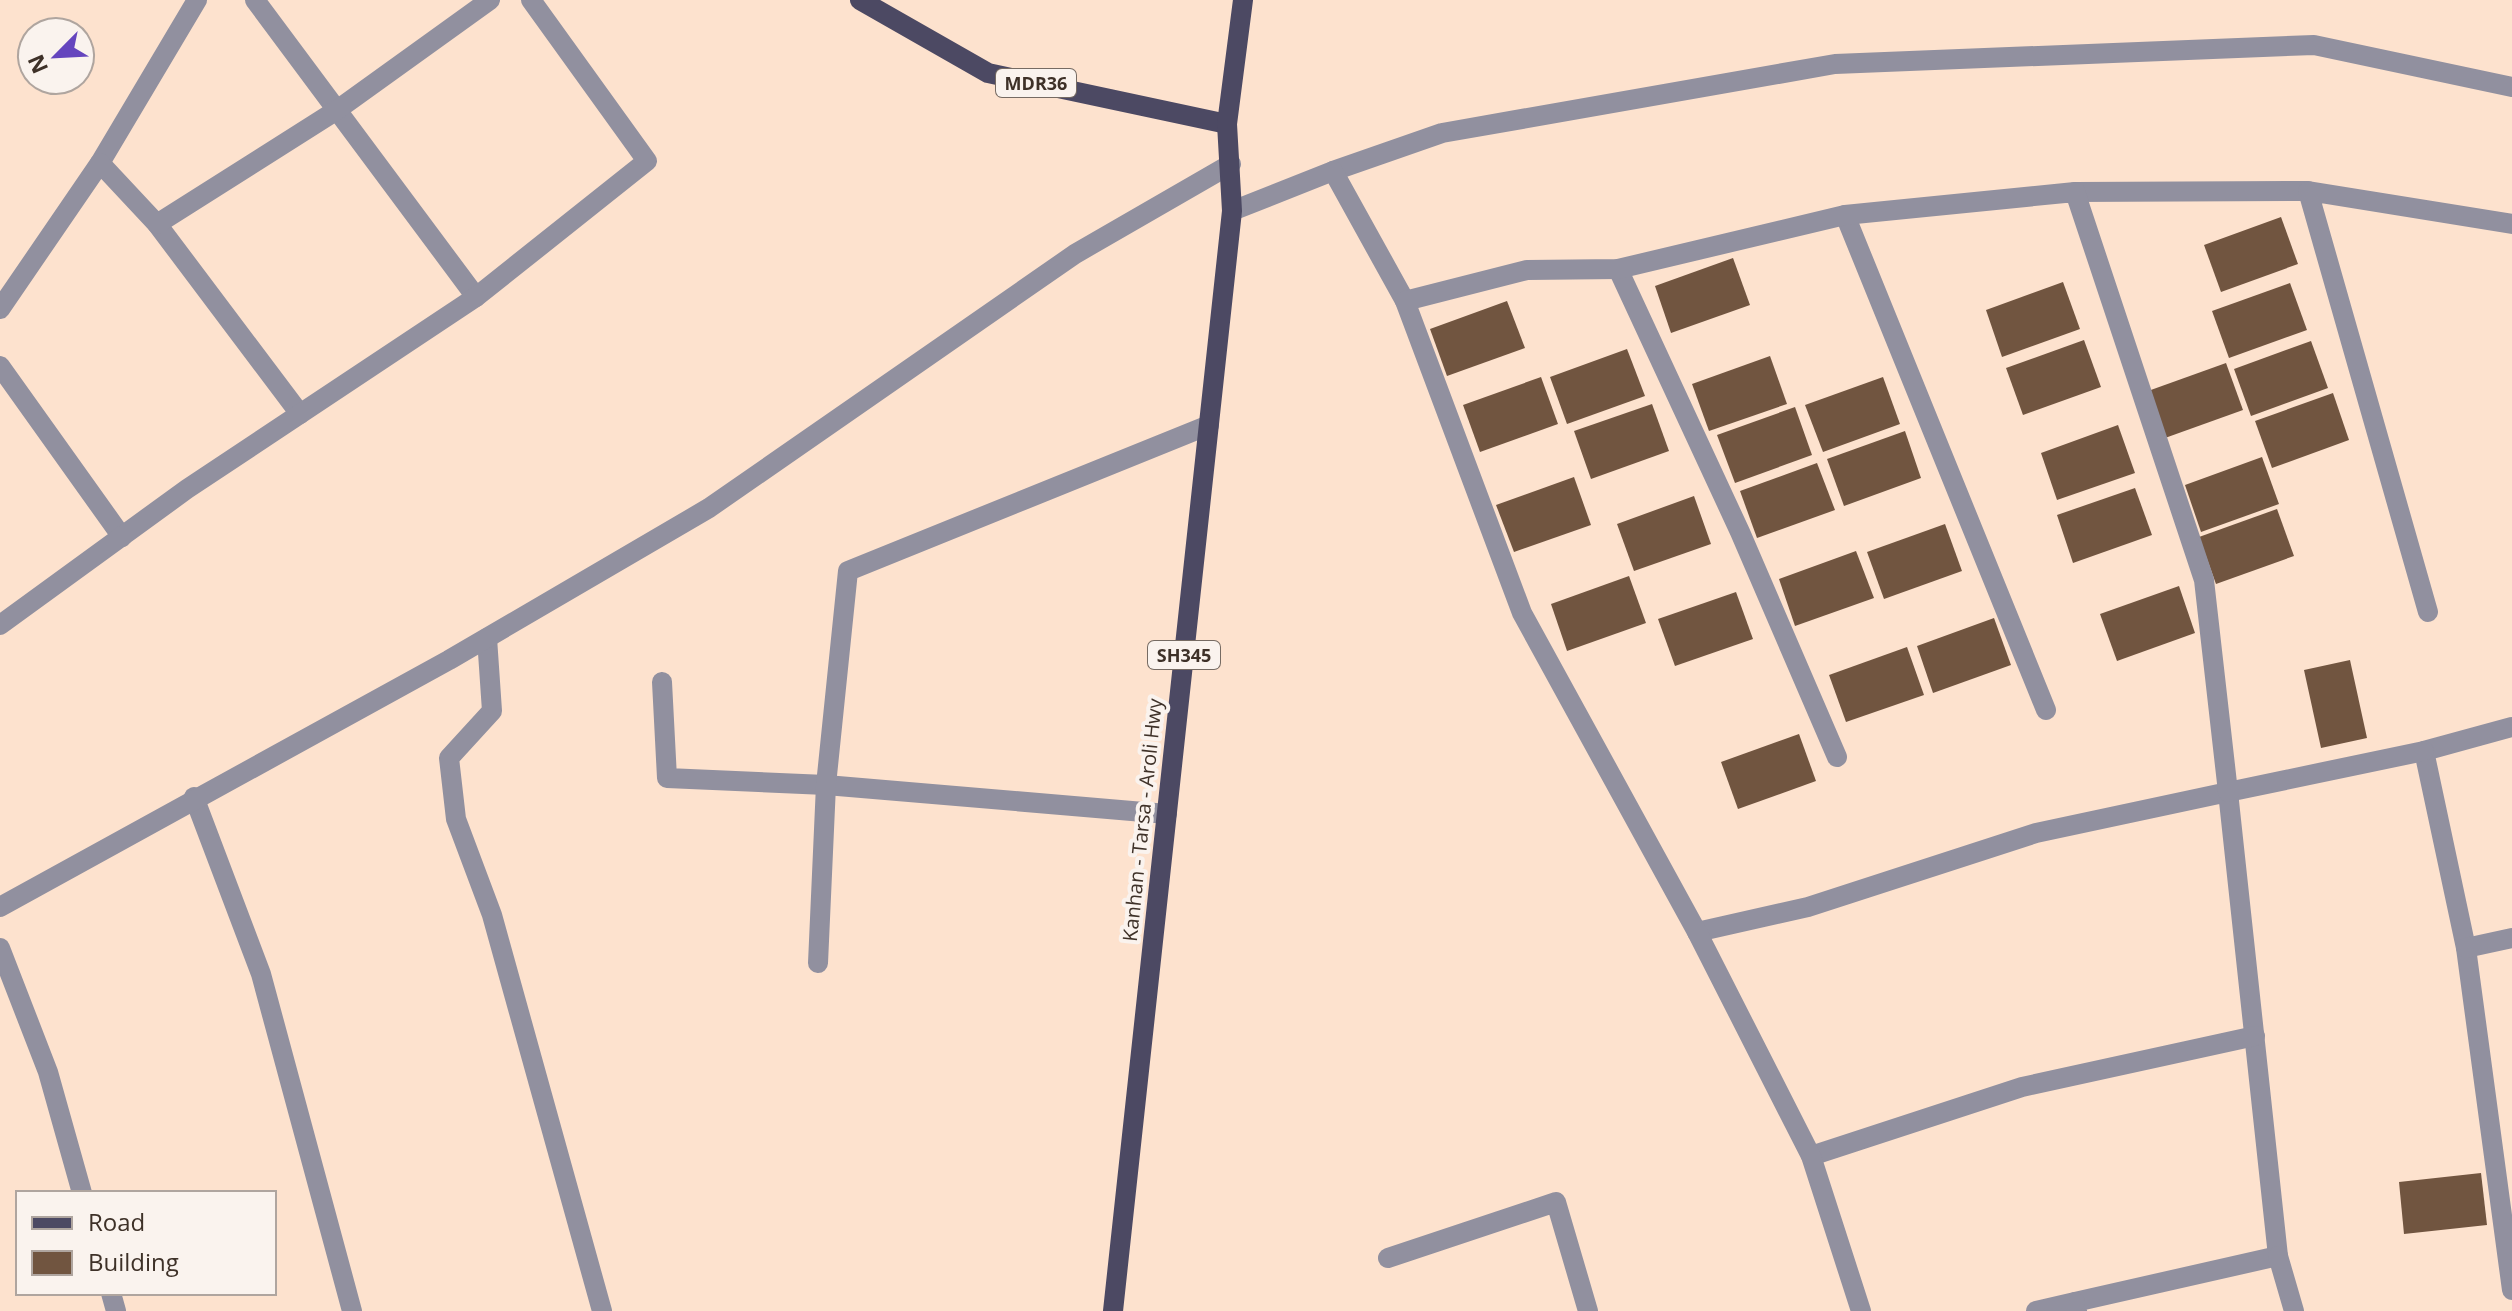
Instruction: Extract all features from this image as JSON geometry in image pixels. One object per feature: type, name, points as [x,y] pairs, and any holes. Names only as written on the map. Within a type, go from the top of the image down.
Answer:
[{"type":"main road","name":"MDR36","points":[[860,0],[988,73],[1227,124]]},
{"type":"main road","name":"Kanhan - Tarsa - Aroli Hwy","points":[[1113,1311],[1232,211],[1227,124],[1243,0]]},
{"type":"street","points":[[0,309],[100,163],[197,0]]},
{"type":"street","points":[[255,0],[476,297]]},
{"type":"street","points":[[157,224],[337,110],[490,0]]},
{"type":"street","points":[[0,625],[300,414],[476,297],[647,161],[531,0]]},
{"type":"street","points":[[1232,211],[1442,133],[1835,64],[2314,45],[2512,87]]},
{"type":"street","points":[[100,163],[157,224],[300,414]]},
{"type":"street","points":[[0,907],[194,797],[487,638],[709,508],[1075,254],[1231,164]]},
{"type":"street","points":[[1333,171],[1405,301],[1522,613],[1697,932],[1811,1156],[1861,1311]]},
{"type":"street","points":[[1405,301],[1527,270],[1618,269],[1845,215],[2075,192],[2308,191],[2512,224]]},
{"type":"street","points":[[2308,191],[2428,612]]},
{"type":"street","points":[[2075,192],[2204,580],[2278,1256],[2294,1311]]},
{"type":"street","points":[[1845,215],[2046,710]]},
{"type":"street","points":[[1618,269],[1740,532],[1837,757]]},
{"type":"street","points":[[0,366],[122,537]]},
{"type":"street","points":[[818,963],[826,785],[848,571],[1209,425]]},
{"type":"street","points":[[487,638],[492,711],[449,758],[456,819],[492,915],[602,1311]]},
{"type":"street","points":[[662,682],[667,778],[826,785],[1167,814]]},
{"type":"street","points":[[1697,932],[1808,907],[2036,833],[2424,751],[2512,727]]},
{"type":"street","points":[[2424,751],[2466,948],[2512,1290]]},
{"type":"street","points":[[194,797],[261,974],[352,1311]]},
{"type":"street","points":[[2466,948],[2512,938]]},
{"type":"street","points":[[0,948],[48,1072],[81,1191]]},
{"type":"street","points":[[1811,1156],[2022,1087],[2255,1036]]},
{"type":"street","points":[[1388,1258],[1556,1202],[1588,1311]]},
{"type":"street","points":[[2036,1311],[2076,1306],[2278,1256]]},
{"type":"building","points":[[2281,217],[2298,264],[2221,292],[2204,245]]},
{"type":"building","points":[[1733,258],[1750,305],[1671,333],[1655,286]]},
{"type":"building","points":[[2063,282],[2080,329],[2002,357],[1986,310]]},
{"type":"building","points":[[2290,283],[2307,330],[2229,358],[2212,311]]},
{"type":"building","points":[[1507,301],[1525,348],[1447,376],[1430,329]]},
{"type":"building","points":[[2084,340],[2101,387],[2023,415],[2006,368]]},
{"type":"building","points":[[2311,341],[2328,388],[2251,416],[2234,369]]},
{"type":"building","points":[[1627,349],[1645,396],[1567,424],[1550,377]]},
{"type":"building","points":[[1770,356],[1787,404],[1709,431],[1692,384]]},
{"type":"building","points":[[2226,363],[2243,410],[2165,438],[2148,391]]},
{"type":"building","points":[[1541,377],[1558,424],[1480,452],[1463,405]]},
{"type":"building","points":[[1883,377],[1900,424],[1823,452],[1805,405]]},
{"type":"building","points":[[2333,393],[2349,440],[2272,468],[2255,421]]},
{"type":"building","points":[[1652,404],[1669,451],[1591,479],[1574,431]]},
{"type":"building","points":[[1795,407],[1812,455],[1735,483],[1717,435]]},
{"type":"building","points":[[2118,425],[2135,473],[2057,500],[2041,453]]},
{"type":"building","points":[[1905,431],[1921,478],[1844,506],[1827,459]]},
{"type":"building","points":[[2262,457],[2279,504],[2201,532],[2185,485]]},
{"type":"building","points":[[1817,463],[1835,510],[1757,538],[1740,491]]},
{"type":"building","points":[[1574,477],[1591,525],[1514,552],[1496,505]]},
{"type":"building","points":[[2135,488],[2152,535],[2073,563],[2057,515]]},
{"type":"building","points":[[1694,496],[1711,544],[1634,571],[1617,524]]},
{"type":"building","points":[[2277,509],[2294,556],[2216,584],[2199,537]]},
{"type":"building","points":[[1945,524],[1962,571],[1884,599],[1867,552]]},
{"type":"building","points":[[1856,551],[1874,598],[1795,626],[1779,579]]},
{"type":"building","points":[[1629,576],[1646,623],[1567,651],[1551,604]]},
{"type":"building","points":[[2179,586],[2195,633],[2117,661],[2100,614]]},
{"type":"building","points":[[1736,592],[1753,639],[1675,666],[1658,619]]},
{"type":"building","points":[[1994,618],[2011,665],[1933,693],[1917,646]]},
{"type":"building","points":[[1907,647],[1924,695],[1846,722],[1829,675]]},
{"type":"building","points":[[2350,660],[2367,738],[2321,748],[2304,670]]},
{"type":"building","points":[[1799,734],[1816,781],[1738,809],[1721,762]]},
{"type":"building","points":[[2481,1173],[2487,1225],[2404,1234],[2399,1182]]}]
